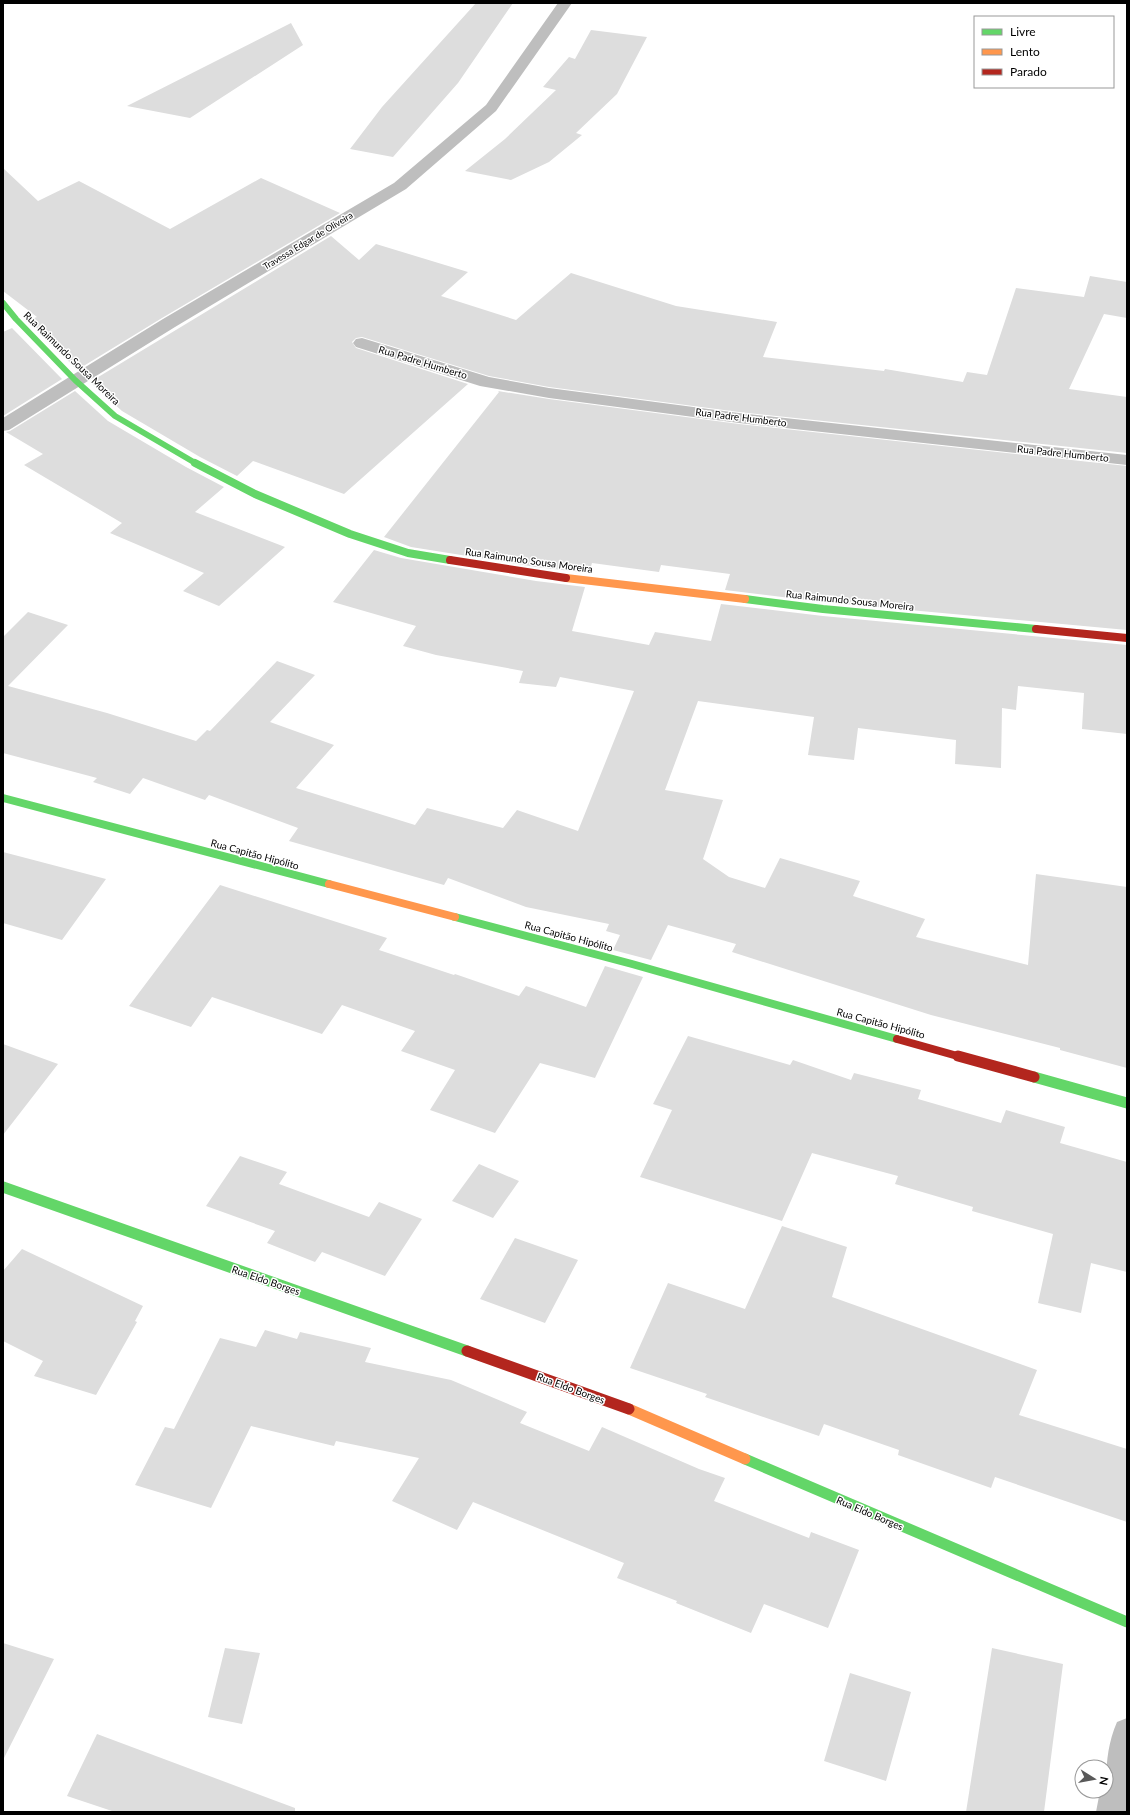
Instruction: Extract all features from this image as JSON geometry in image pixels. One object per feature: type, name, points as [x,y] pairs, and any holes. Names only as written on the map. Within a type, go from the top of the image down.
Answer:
[{"type":"street","name":"Travessa Edgar de Oliveira","points":[[3,426],[76,380],[400,186],[491,108],[565,3]]},
{"type":"street","name":"Rua Raimundo Sousa Moreira","points":[[3,303],[16,319],[76,380],[116,416],[192,462],[255,494],[343,531],[408,553],[536,574],[823,609],[1127,638]]},
{"type":"street","name":"Rua Padre Humberto","points":[[362,342],[486,382],[549,393],[739,418],[1127,460]]},
{"type":"street","name":"Rua Capitão Hipólito","points":[[3,798],[632,964],[1127,1102]]},
{"type":"street","name":"Rua Eldo Borges","points":[[3,1187],[609,1401],[1127,1622]]},
{"type":"street","points":[[1111,1812],[1127,1732]]},
{"type":"building","points":[[476,3],[513,3],[458,83],[393,157],[350,149],[382,107]]},
{"type":"building","points":[[291,23],[303,45],[190,118],[127,106]]},
{"type":"building","points":[[591,30],[647,37],[617,94],[576,133],[582,135],[549,162],[511,180],[465,171],[505,139],[556,90],[543,87],[569,57],[575,59]]},
{"type":"building","points":[[3,168],[38,201],[79,181],[170,229],[261,178],[340,213],[77,370],[29,320],[37,317],[3,291]]},
{"type":"building","points":[[331,236],[359,260],[376,244],[468,272],[441,296],[516,320],[571,273],[676,306],[777,322],[763,357],[884,371],[885,369],[963,382],[967,372],[987,375],[1016,288],[1084,297],[1090,276],[1127,282],[1127,318],[1104,314],[1069,389],[1127,397],[1127,453],[739,412],[549,387],[489,376],[362,337],[356,338],[352,342],[356,348],[468,384],[344,494],[253,461],[237,476],[200,457],[122,411],[90,382]]},
{"type":"building","points":[[12,328],[62,379],[3,416],[3,332]]},
{"type":"building","points":[[75,391],[108,421],[186,467],[224,487],[195,512],[285,547],[219,606],[183,591],[204,573],[110,533],[122,523],[24,465],[43,454],[6,432]]},
{"type":"building","points":[[498,391],[739,424],[1127,466],[1127,630],[823,602],[725,590],[730,574],[661,565],[659,572],[592,563],[589,573],[536,567],[411,547],[384,537],[499,392]]},
{"type":"building","points":[[374,550],[401,558],[536,581],[585,587],[572,631],[649,645],[655,632],[711,641],[721,604],[823,616],[1127,645],[1127,734],[1082,729],[1084,693],[1018,686],[1016,710],[1002,708],[1001,768],[955,764],[956,740],[858,728],[854,760],[808,755],[814,717],[698,701],[665,790],[723,800],[703,859],[729,877],[765,888],[780,858],[860,881],[853,896],[925,919],[916,937],[1028,965],[1036,874],[1127,887],[1127,1068],[1060,1050],[1060,1048],[931,1015],[732,952],[736,944],[668,925],[651,960],[613,950],[620,935],[606,931],[609,924],[526,907],[448,878],[444,885],[289,841],[298,828],[209,795],[205,800],[143,778],[130,794],[93,782],[97,778],[3,753],[3,637],[28,612],[68,625],[8,686],[107,713],[196,741],[207,730],[210,731],[277,661],[315,675],[270,722],[334,745],[296,788],[415,825],[427,808],[503,828],[517,810],[578,831],[634,691],[560,677],[556,687],[519,683],[523,671],[436,655],[403,646],[416,626],[333,602]]},
{"type":"building","points":[[3,852],[106,879],[62,940],[3,923]]},
{"type":"building","points":[[220,885],[387,938],[379,950],[519,996],[526,986],[586,1007],[605,966],[643,977],[595,1078],[540,1063],[495,1133],[430,1110],[455,1070],[401,1051],[415,1031],[342,1005],[322,1034],[212,997],[191,1027],[129,1006]]},
{"type":"building","points":[[688,1036],[790,1065],[793,1060],[851,1080],[854,1073],[921,1090],[918,1099],[1001,1123],[1006,1110],[1065,1127],[1060,1143],[1127,1162],[1127,1272],[1091,1263],[1081,1313],[1038,1303],[1053,1234],[972,1211],[973,1207],[895,1184],[898,1176],[812,1153],[782,1221],[640,1177],[672,1110],[653,1104]]},
{"type":"building","points":[[3,1044],[58,1064],[3,1135]]},
{"type":"building","points":[[240,1156],[287,1172],[279,1184],[369,1217],[379,1202],[422,1219],[385,1276],[322,1252],[315,1262],[267,1243],[275,1231],[206,1206]]},
{"type":"building","points":[[479,1164],[519,1181],[493,1218],[452,1201]]},
{"type":"building","points":[[782,1226],[847,1247],[832,1297],[1037,1370],[1019,1415],[1127,1449],[1127,1522],[995,1477],[991,1488],[898,1455],[899,1450],[824,1424],[819,1436],[705,1397],[707,1394],[630,1368],[668,1283],[745,1309]]},
{"type":"building","points":[[515,1238],[578,1260],[545,1323],[480,1299]]},
{"type":"building","points":[[22,1249],[143,1306],[135,1321],[137,1322],[96,1395],[34,1376],[43,1361],[3,1341],[3,1271]]},
{"type":"building","points":[[265,1330],[297,1339],[300,1332],[371,1348],[365,1362],[451,1380],[527,1412],[520,1423],[589,1451],[602,1427],[699,1469],[725,1478],[714,1501],[809,1538],[811,1532],[859,1550],[828,1628],[764,1604],[751,1633],[676,1603],[677,1601],[617,1578],[624,1563],[473,1502],[457,1530],[392,1501],[419,1458],[336,1441],[334,1446],[251,1426],[211,1508],[135,1485],[165,1427],[174,1429],[220,1338],[256,1347]]},
{"type":"building","points":[[3,1643],[54,1659],[3,1760]]},
{"type":"building","points":[[225,1648],[260,1653],[242,1724],[208,1717]]},
{"type":"building","points":[[992,1648],[1063,1664],[1044,1812],[966,1812]]},
{"type":"building","points":[[850,1673],[911,1692],[886,1781],[824,1761]]},
{"type":"building","points":[[97,1734],[295,1808],[295,1812],[115,1812],[67,1796]]},
{"type":"traffic: fast","points":[[3,303],[16,319],[75,380],[115,416],[193,462],[255,494],[350,534],[408,553],[450,560]]},
{"type":"traffic: fast","points":[[745,599],[823,609],[1036,629]]},
{"type":"traffic: fast","points":[[3,798],[329,884]]},
{"type":"traffic: fast","points":[[455,917],[632,964],[897,1039]]},
{"type":"traffic: fast","points":[[1034,1077],[1127,1103]]},
{"type":"traffic: fast","points":[[3,1187],[467,1351]]},
{"type":"traffic: fast","points":[[745,1459],[1127,1622]]},
{"type":"traffic: slow","points":[[566,578],[745,599]]},
{"type":"traffic: slow","points":[[329,884],[455,917]]},
{"type":"traffic: slow","points":[[629,1409],[745,1459]]},
{"type":"traffic: jam","points":[[450,560],[566,578]]},
{"type":"traffic: jam","points":[[1036,629],[1127,638]]},
{"type":"traffic: jam","points":[[897,1039],[1034,1077]]},
{"type":"traffic: jam","points":[[467,1351],[629,1409]]}]
